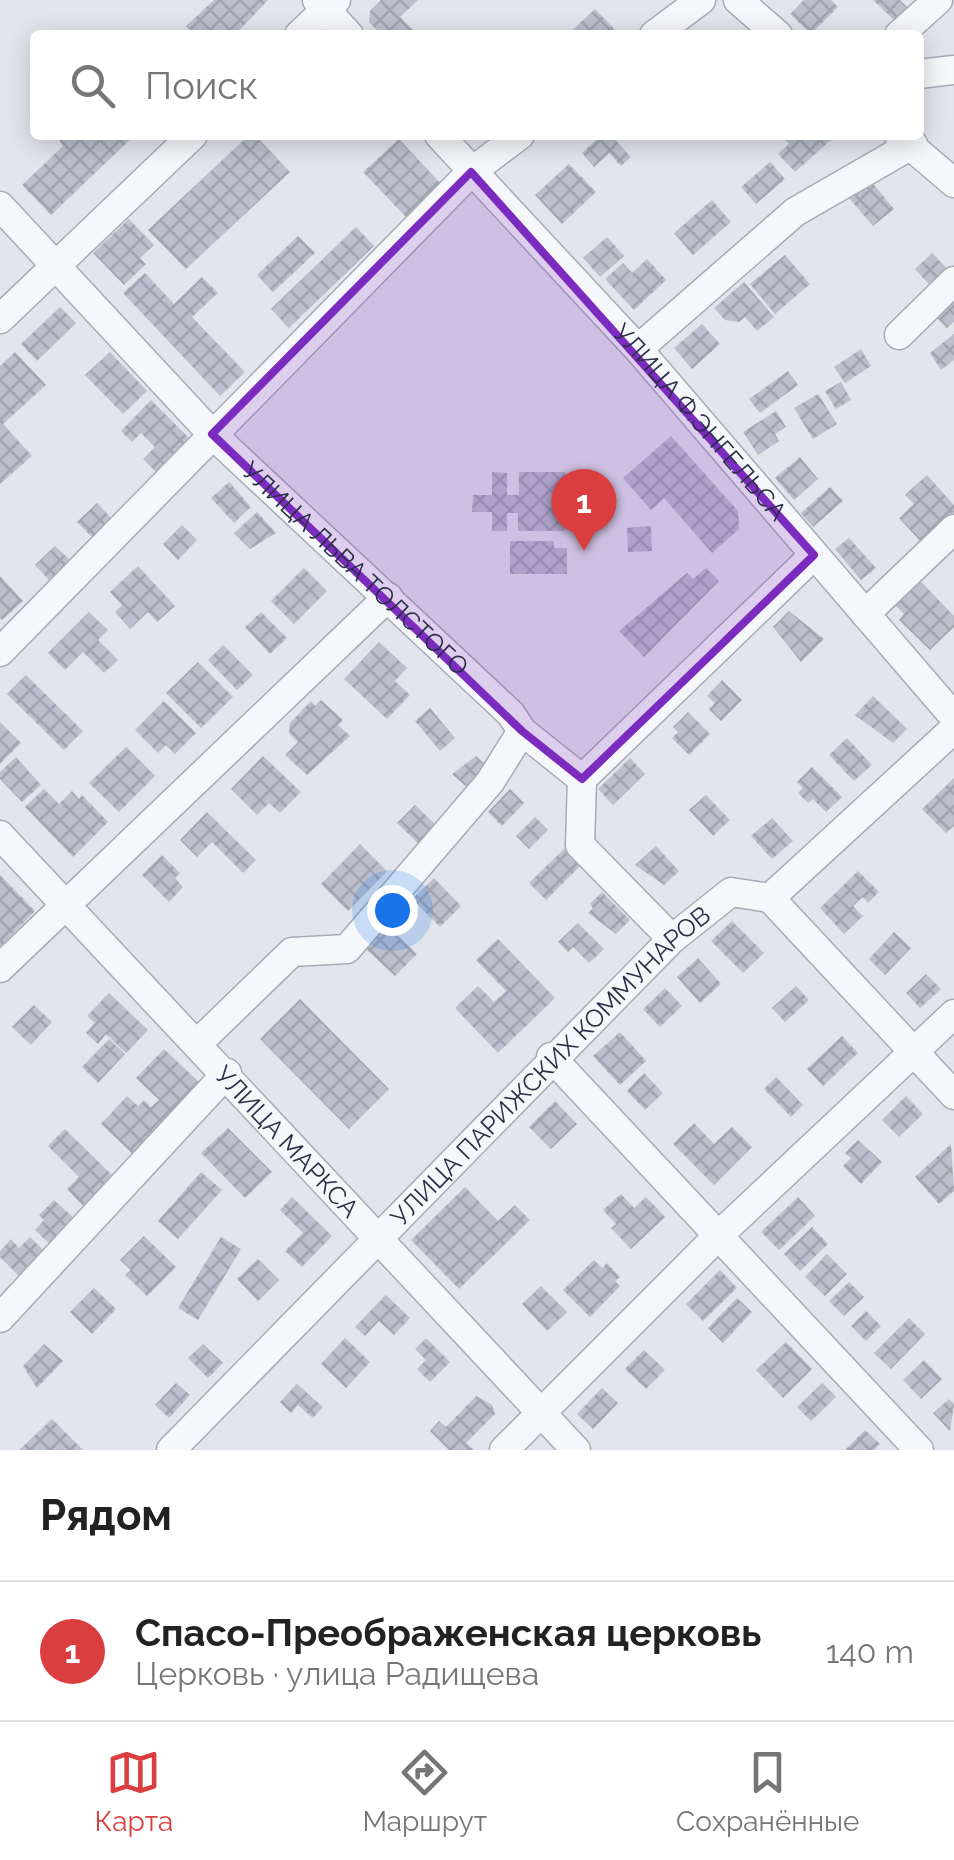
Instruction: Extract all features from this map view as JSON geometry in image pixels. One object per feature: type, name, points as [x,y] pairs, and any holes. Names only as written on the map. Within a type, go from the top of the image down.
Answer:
[{"type":"street","points":[[661,30],[701,0]]},
{"type":"street","points":[[738,0],[772,30]]},
{"type":"street","points":[[905,30],[938,0]]},
{"type":"street","points":[[302,30],[326,3],[345,30]]},
{"type":"street","points":[[924,73],[954,70]]},
{"type":"street","points":[[0,319],[188,140]]},
{"type":"street","name":"УЛИЦА Ф.ЭНГЕЛЬСА","points":[[442,140],[638,349],[954,716]]},
{"type":"street","points":[[0,652],[471,172],[513,140]]},
{"type":"street","points":[[638,349],[796,212],[906,140],[954,183]]},
{"type":"street","name":"УЛИЦА ЛЬВА ТОЛСТОГО","points":[[0,206],[212,434],[511,714],[522,731],[582,779]]},
{"type":"street","points":[[899,336],[954,281]]},
{"type":"street","points":[[865,614],[954,529]]},
{"type":"street","points":[[672,939],[580,845],[582,779],[814,555]]},
{"type":"street","points":[[0,968],[62,904],[388,597]]},
{"type":"street","points":[[954,730],[770,898],[954,1095]]},
{"type":"street","points":[[198,1043],[292,952],[347,949],[490,782],[522,731]]},
{"type":"street","name":"УЛИЦА МАРКСА","points":[[0,835],[576,1450]]},
{"type":"street","name":"УЛИЦА ПАРИЖСКИХ КОММУНАРОВ","points":[[170,1450],[380,1239],[551,1057],[672,939],[731,892],[770,898]]},
{"type":"street","points":[[504,1450],[718,1235],[954,1014]]},
{"type":"street","points":[[551,1057],[919,1450]]},
{"type":"street","points":[[0,1318],[227,1073]]},
{"type":"highlighted area","points":[[471,172],[814,555],[582,779],[522,731],[212,434]]},
{"type":"building","points":[[214,0],[268,0],[240,30],[190,30],[186,26]]},
{"type":"building","points":[[381,0],[418,0],[400,17],[413,30],[376,30],[369,22],[370,11]]},
{"type":"building","points":[[804,0],[831,0],[838,7],[815,30],[807,30],[790,14]]},
{"type":"building","points":[[873,0],[900,0],[908,8],[895,21]]},
{"type":"building","points":[[595,9],[615,30],[572,30]]},
{"type":"building","points":[[59,140],[130,140],[51,215],[22,185],[63,146]]},
{"type":"building","points":[[244,140],[260,140],[290,172],[186,269],[148,230]]},
{"type":"building","points":[[400,140],[442,185],[407,218],[363,172]]},
{"type":"building","points":[[596,140],[616,140],[631,157],[621,166],[609,153],[594,167],[582,153]]},
{"type":"building","points":[[785,140],[831,140],[795,172],[778,154],[789,144]]},
{"type":"building","points":[[770,162],[785,179],[756,204],[741,187]]},
{"type":"building","points":[[569,164],[596,192],[562,224],[535,195]]},
{"type":"building","points":[[870,180],[894,209],[873,226],[849,198]]},
{"type":"building","points":[[712,200],[731,222],[693,255],[674,233]]},
{"type":"building","points":[[129,219],[154,245],[140,258],[146,264],[124,285],[93,253]]},
{"type":"building","points":[[356,227],[374,246],[289,328],[271,309]]},
{"type":"building","points":[[298,236],[315,253],[273,292],[257,275]]},
{"type":"building","points":[[607,237],[624,256],[600,277],[583,258]]},
{"type":"building","points":[[932,253],[954,276],[937,293],[915,269]]},
{"type":"building","points":[[785,255],[810,284],[775,314],[750,284]]},
{"type":"building","points":[[647,259],[666,280],[634,310],[605,279],[623,263],[632,273]]},
{"type":"building","points":[[145,273],[174,304],[202,277],[218,293],[192,317],[245,372],[220,396],[123,293]]},
{"type":"building","points":[[744,282],[774,317],[757,331],[745,317],[739,322],[725,320],[714,308]]},
{"type":"building","points":[[954,288],[954,322],[947,328],[931,312]]},
{"type":"building","points":[[60,307],[76,323],[37,361],[21,344]]},
{"type":"building","points":[[702,324],[720,344],[692,369],[674,348]]},
{"type":"building","points":[[954,334],[954,360],[941,370],[930,353]]},
{"type":"building","points":[[861,349],[871,366],[845,383],[834,367]]},
{"type":"building","points":[[15,352],[46,385],[3,424],[32,456],[0,484],[0,366]]},
{"type":"building","points":[[110,352],[147,391],[123,414],[85,375]]},
{"type":"building","points":[[788,371],[798,385],[760,413],[749,399]]},
{"type":"building","points":[[841,382],[851,400],[836,409],[825,391]]},
{"type":"building","points":[[818,394],[837,424],[813,439],[794,408]]},
{"type":"building","points":[[151,400],[192,441],[158,474],[143,459],[155,447],[141,433],[132,442],[121,431]]},
{"type":"building","points":[[776,411],[786,427],[775,434],[779,441],[758,455],[743,432]]},
{"type":"building","points":[[671,436],[738,511],[739,529],[712,553],[664,498],[651,510],[623,478]]},
{"type":"building","points":[[800,457],[818,479],[794,500],[775,478]]},
{"type":"building","points":[[492,472],[507,473],[507,495],[519,495],[519,472],[565,472],[573,513],[565,519],[565,531],[518,531],[518,513],[507,513],[507,531],[492,531],[492,512],[472,512],[473,495],[492,495]]},
{"type":"building","points":[[927,475],[954,505],[954,512],[921,542],[899,518],[914,504],[905,495]]},
{"type":"building","points":[[229,482],[251,507],[234,523],[211,498]]},
{"type":"building","points":[[830,487],[843,501],[813,527],[801,513]]},
{"type":"building","points":[[97,503],[112,519],[93,538],[77,522]]},
{"type":"building","points":[[257,512],[276,533],[250,549],[234,533]]},
{"type":"building","points":[[182,525],[197,540],[178,560],[163,544]]},
{"type":"building","points":[[651,526],[652,551],[628,552],[627,528]]},
{"type":"building","points":[[849,538],[876,568],[861,580],[835,549]]},
{"type":"building","points":[[510,541],[554,541],[554,548],[567,548],[567,574],[510,574]]},
{"type":"building","points":[[55,546],[70,560],[49,580],[35,565]]},
{"type":"building","points":[[138,566],[175,606],[157,622],[148,612],[130,629],[115,612],[122,605],[110,592]]},
{"type":"building","points":[[304,568],[327,591],[294,624],[271,601]]},
{"type":"building","points":[[706,568],[719,581],[644,657],[619,631],[687,573],[693,579]]},
{"type":"building","points":[[0,576],[23,601],[2,620],[0,618]]},
{"type":"building","points":[[918,579],[954,616],[954,627],[930,650],[899,620],[904,614],[893,603]]},
{"type":"building","points":[[789,611],[824,639],[801,662],[773,627]]},
{"type":"building","points":[[89,612],[108,630],[98,640],[118,660],[104,673],[83,652],[65,670],[48,653]]},
{"type":"building","points":[[261,612],[287,638],[270,654],[245,627]]},
{"type":"building","points":[[379,642],[407,668],[395,681],[410,695],[387,719],[344,679]]},
{"type":"building","points":[[223,645],[253,675],[237,690],[208,660]]},
{"type":"building","points":[[198,662],[233,697],[201,728],[166,693]]},
{"type":"building","points":[[26,675],[83,731],[64,750],[7,694]]},
{"type":"building","points":[[722,680],[742,700],[721,721],[709,709],[715,703],[707,696]]},
{"type":"building","points":[[873,696],[907,729],[893,743],[855,715]]},
{"type":"building","points":[[321,700],[343,720],[338,725],[350,736],[307,775],[285,755],[298,742],[289,733],[290,723],[311,701],[315,706]]},
{"type":"building","points":[[164,701],[196,733],[175,754],[166,745],[158,753],[135,730]]},
{"type":"building","points":[[430,708],[455,738],[440,751],[415,721]]},
{"type":"building","points":[[688,712],[710,734],[689,755],[672,738],[678,732],[673,727]]},
{"type":"building","points":[[0,722],[21,743],[0,764]]},
{"type":"building","points":[[847,738],[872,765],[854,781],[829,755]]},
{"type":"building","points":[[126,747],[155,776],[119,812],[89,783]]},
{"type":"building","points":[[263,756],[301,792],[280,813],[269,803],[257,815],[231,789]]},
{"type":"building","points":[[476,756],[490,769],[470,790],[452,774]]},
{"type":"building","points":[[16,757],[41,785],[22,802],[0,779],[0,772]]},
{"type":"building","points":[[630,758],[645,774],[613,805],[598,789]]},
{"type":"building","points":[[812,767],[842,797],[826,812],[813,799],[808,803],[798,793],[803,788],[797,782]]},
{"type":"building","points":[[954,778],[954,826],[946,833],[922,809]]},
{"type":"building","points":[[44,789],[59,804],[72,791],[79,799],[82,795],[108,822],[73,857],[25,807]]},
{"type":"building","points":[[510,789],[524,803],[502,826],[488,812]]},
{"type":"building","points":[[706,795],[730,820],[713,836],[689,810]]},
{"type":"building","points":[[415,805],[437,826],[419,844],[397,823]]},
{"type":"building","points":[[207,812],[256,860],[243,873],[212,842],[197,857],[180,840]]},
{"type":"building","points":[[535,817],[548,830],[529,849],[516,836]]},
{"type":"building","points":[[772,818],[793,841],[772,859],[751,836]]},
{"type":"building","points":[[360,844],[387,871],[348,911],[321,884]]},
{"type":"building","points":[[568,845],[584,862],[546,900],[529,883]]},
{"type":"building","points":[[656,846],[679,871],[664,885],[635,865]]},
{"type":"building","points":[[162,855],[180,873],[175,878],[183,887],[169,902],[142,875]]},
{"type":"building","points":[[858,871],[879,892],[868,903],[863,897],[853,906],[863,916],[844,934],[820,908]]},
{"type":"building","points":[[0,875],[35,911],[0,947]]},
{"type":"building","points":[[434,878],[461,906],[440,927],[412,899]]},
{"type":"building","points":[[602,892],[630,920],[616,934],[588,913],[593,908],[590,904]]},
{"type":"building","points":[[732,921],[764,953],[743,973],[711,941]]},
{"type":"building","points":[[578,923],[604,949],[589,963],[573,947],[568,952],[558,942]]},
{"type":"building","points":[[387,925],[417,954],[395,976],[365,948]]},
{"type":"building","points":[[894,932],[911,948],[885,975],[869,959]]},
{"type":"building","points":[[498,939],[555,998],[498,1053],[455,1008],[478,986],[494,1002],[506,991],[476,960]]},
{"type":"building","points":[[698,958],[721,984],[700,1003],[677,977]]},
{"type":"building","points":[[926,974],[941,989],[920,1008],[906,993]]},
{"type":"building","points":[[796,986],[809,1000],[785,1022],[772,1008]]},
{"type":"building","points":[[665,988],[682,1006],[660,1027],[643,1009]]},
{"type":"building","points":[[109,993],[148,1030],[126,1053],[106,1034],[98,1044],[86,1033],[95,1023],[87,1016]]},
{"type":"building","points":[[300,999],[389,1089],[349,1129],[260,1039]]},
{"type":"building","points":[[34,1005],[52,1022],[31,1045],[12,1027]]},
{"type":"building","points":[[620,1032],[646,1061],[620,1085],[593,1056]]},
{"type":"building","points":[[842,1036],[858,1053],[823,1086],[807,1069]]},
{"type":"building","points":[[109,1039],[125,1054],[98,1083],[82,1067]]},
{"type":"building","points":[[164,1049],[201,1084],[134,1155],[101,1124],[127,1096],[138,1106],[144,1100],[151,1107],[159,1100],[136,1078]]},
{"type":"building","points":[[644,1073],[663,1093],[645,1110],[627,1091]]},
{"type":"building","points":[[776,1077],[803,1105],[791,1117],[764,1089]]},
{"type":"building","points":[[906,1096],[923,1114],[899,1137],[882,1120]]},
{"type":"building","points":[[555,1101],[577,1124],[551,1149],[529,1127]]},
{"type":"building","points":[[694,1123],[714,1144],[732,1127],[752,1147],[714,1185],[673,1144]]},
{"type":"building","points":[[228,1128],[272,1172],[245,1198],[201,1153]]},
{"type":"building","points":[[65,1129],[117,1180],[87,1210],[67,1189],[79,1177],[48,1146]]},
{"type":"building","points":[[858,1140],[882,1162],[861,1184],[843,1166],[851,1158],[845,1153]]},
{"type":"building","points":[[951,1144],[954,1191],[939,1204],[915,1177]]},
{"type":"building","points":[[201,1172],[222,1190],[178,1239],[158,1221]]},
{"type":"building","points":[[465,1187],[498,1221],[515,1205],[530,1220],[459,1289],[411,1240]]},
{"type":"building","points":[[621,1194],[634,1208],[646,1197],[665,1217],[631,1249],[611,1228],[616,1224],[603,1210]]},
{"type":"building","points":[[292,1197],[332,1236],[302,1267],[285,1251],[303,1233],[280,1210]]},
{"type":"building","points":[[798,1197],[815,1216],[779,1250],[761,1232]]},
{"type":"building","points":[[54,1200],[76,1220],[52,1246],[35,1230],[44,1220],[39,1215]]},
{"type":"building","points":[[812,1227],[828,1244],[800,1271],[784,1254]]},
{"type":"building","points":[[144,1236],[176,1267],[147,1296],[125,1275],[131,1270],[120,1260]]},
{"type":"building","points":[[30,1237],[45,1252],[20,1277],[0,1257],[0,1251],[11,1239],[19,1248]]},
{"type":"building","points":[[221,1237],[241,1249],[198,1320],[178,1308]]},
{"type":"building","points":[[827,1254],[847,1274],[825,1296],[805,1277]]},
{"type":"building","points":[[258,1259],[279,1280],[258,1301],[237,1279]]},
{"type":"building","points":[[594,1260],[602,1268],[607,1263],[620,1277],[615,1281],[620,1286],[590,1317],[563,1290]]},
{"type":"building","points":[[720,1270],[737,1288],[703,1321],[686,1304]]},
{"type":"building","points":[[849,1282],[864,1297],[844,1316],[829,1301]]},
{"type":"building","points":[[541,1286],[567,1312],[547,1331],[522,1304]]},
{"type":"building","points":[[94,1288],[116,1309],[92,1334],[70,1312]]},
{"type":"building","points":[[386,1295],[410,1318],[394,1335],[379,1321],[365,1336],[355,1327]]},
{"type":"building","points":[[737,1298],[752,1312],[723,1343],[708,1328]]},
{"type":"building","points":[[866,1311],[881,1326],[866,1341],[851,1326]]},
{"type":"building","points":[[909,1318],[925,1334],[891,1369],[874,1353]]},
{"type":"building","points":[[345,1338],[370,1362],[346,1388],[321,1364]]},
{"type":"building","points":[[426,1338],[450,1362],[430,1382],[417,1369],[426,1360],[415,1349]]},
{"type":"building","points":[[786,1342],[812,1369],[783,1398],[756,1370]]},
{"type":"building","points":[[44,1344],[63,1361],[37,1388],[23,1366]]},
{"type":"building","points":[[203,1344],[223,1363],[208,1378],[188,1358]]},
{"type":"building","points":[[644,1350],[665,1370],[646,1389],[625,1369]]},
{"type":"building","points":[[924,1360],[942,1379],[921,1399],[903,1380]]},
{"type":"building","points":[[176,1383],[190,1395],[169,1418],[155,1405]]},
{"type":"building","points":[[822,1383],[836,1397],[811,1421],[797,1407]]},
{"type":"building","points":[[297,1384],[323,1407],[313,1418],[298,1405],[291,1413],[280,1402]]},
{"type":"building","points":[[602,1388],[618,1403],[593,1429],[577,1414]]},
{"type":"building","points":[[476,1396],[492,1405],[495,1414],[466,1443],[474,1450],[449,1450],[430,1431],[439,1421],[446,1427]]},
{"type":"building","points":[[949,1399],[954,1404],[950,1431],[933,1413]]},
{"type":"building","points":[[52,1419],[83,1450],[19,1450]]},
{"type":"building","points":[[865,1430],[880,1444],[874,1450],[845,1450]]},
{"type":"place","name":"Спасо-Преображенская церковь","points":[[584,551]]}]
